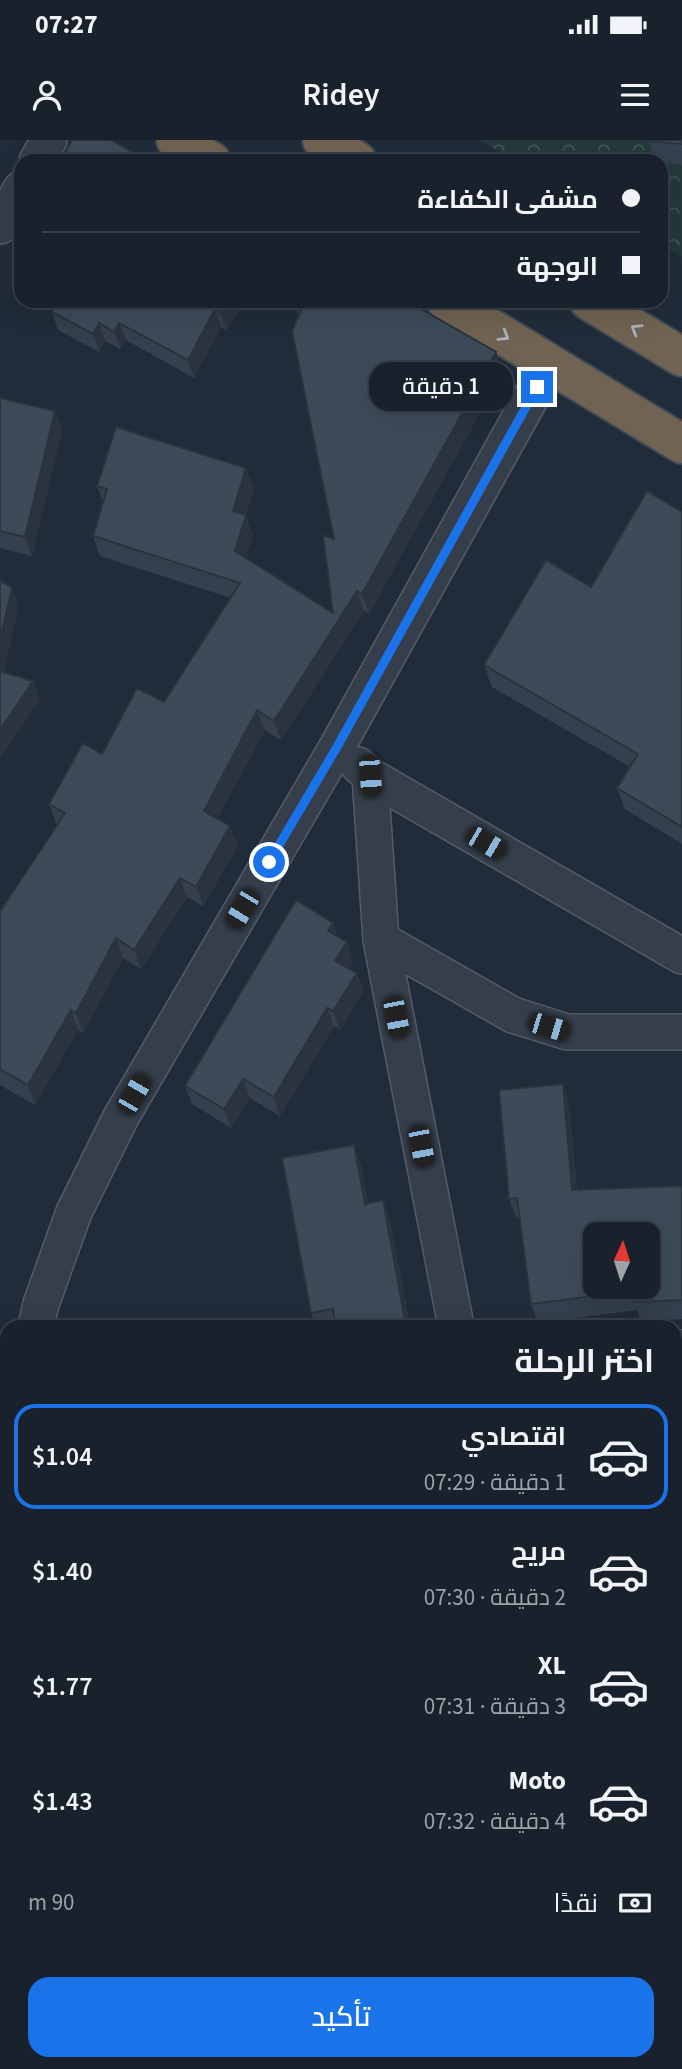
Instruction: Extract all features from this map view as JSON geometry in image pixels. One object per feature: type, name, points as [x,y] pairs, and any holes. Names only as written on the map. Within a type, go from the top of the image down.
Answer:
[{"type":"highway","points":[[176,140],[199,154]]},
{"type":"highway","points":[[322,140],[345,154]]},
{"type":"highway","points":[[458,308],[682,444]]},
{"type":"highway","points":[[601,308],[682,357]]},
{"type":"street","points":[[0,226],[14,201]]},
{"type":"street","points":[[37,1320],[74,1212],[121,1117],[337,747],[550,363]]},
{"type":"street","points":[[337,747],[370,776],[678,947]]},
{"type":"street","points":[[370,776],[381,940],[455,1320]]},
{"type":"street","points":[[381,940],[513,1015],[556,1029],[567,1032],[682,1032]]},
{"type":"green space","points":[[479,140],[682,140],[682,257],[668,249],[668,154],[504,154]]},
{"type":"building","points":[[72,140],[111,140],[136,154],[64,154]]},
{"type":"building","points":[[682,140],[682,144],[648,141]]},
{"type":"building","points":[[54,308],[223,308],[220,313],[215,309],[188,360],[119,323],[114,332],[99,323],[93,334],[52,312]]},
{"type":"building","points":[[302,308],[419,308],[496,352],[362,594],[357,591],[274,721],[257,710],[204,811],[230,826],[196,887],[180,878],[134,950],[116,938],[76,1013],[71,1010],[28,1085],[0,1069],[0,909],[65,813],[49,804],[83,743],[102,754],[137,688],[164,702],[240,583],[93,536],[107,489],[97,486],[116,427],[246,468],[233,511],[246,515],[235,551],[333,613],[323,535],[334,539],[292,331]]},
{"type":"building","points":[[0,398],[55,411],[25,537],[0,531]]},
{"type":"building","points":[[647,491],[682,512],[682,827],[617,788],[638,754],[484,665],[546,560],[591,587]]},
{"type":"building","points":[[0,580],[12,588],[0,640]]},
{"type":"building","points":[[0,671],[33,681],[0,730]]},
{"type":"building","points":[[296,900],[333,923],[328,931],[347,942],[335,961],[357,973],[333,1011],[327,1008],[274,1097],[243,1079],[224,1109],[185,1086]]},
{"type":"building","points":[[563,1084],[572,1190],[682,1186],[682,1300],[634,1302],[634,1299],[660,1299],[660,1222],[583,1222],[583,1297],[531,1304],[517,1198],[509,1199],[499,1090]]},
{"type":"building","points":[[354,1145],[365,1204],[383,1200],[405,1320],[335,1320],[333,1309],[311,1313],[282,1158]]},
{"type":"route","points":[[269,862],[337,747],[537,387]]}]
